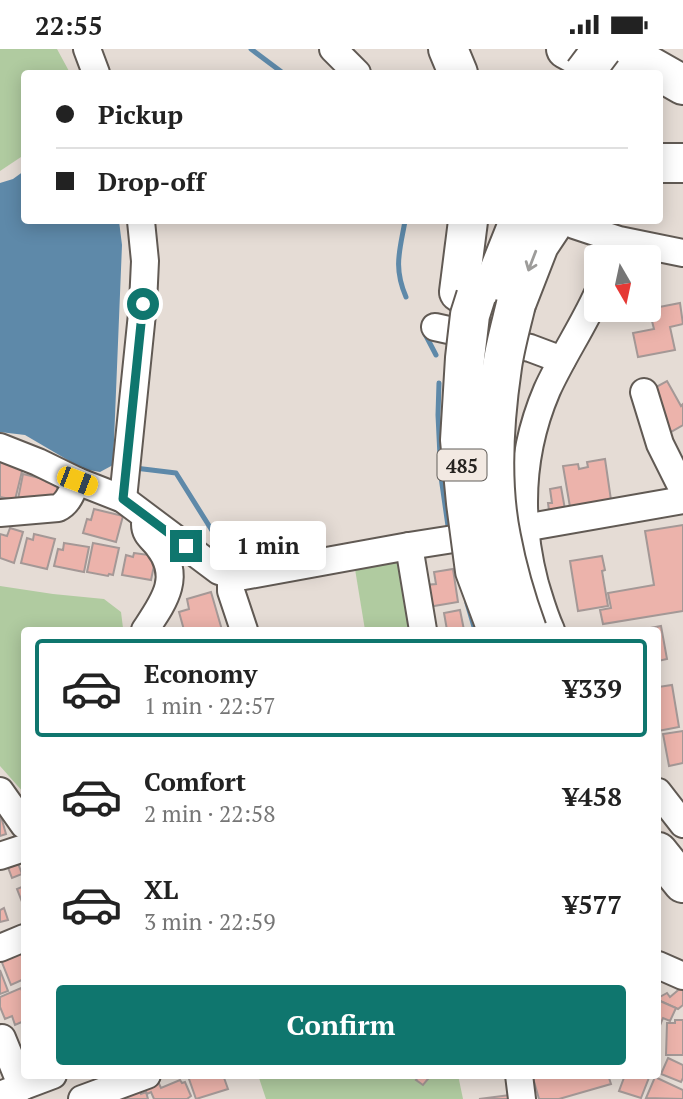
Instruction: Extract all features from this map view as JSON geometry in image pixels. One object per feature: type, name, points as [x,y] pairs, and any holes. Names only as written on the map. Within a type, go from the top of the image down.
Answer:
[{"type":"highway","points":[[447,49],[457,70]]},
{"type":"highway","points":[[566,49],[603,70]]},
{"type":"highway","points":[[586,70],[602,49]]},
{"type":"highway","points":[[610,70],[621,49],[657,70]]},
{"type":"highway","points":[[663,73],[683,85]]},
{"type":"highway","points":[[663,103],[683,113]]},
{"type":"highway","points":[[663,163],[683,163]]},
{"type":"highway","name":"485","points":[[469,224],[502,365],[495,426],[500,535],[514,594],[526,627]]},
{"type":"highway","name":"485","points":[[498,224],[484,265],[487,320],[476,417],[483,495],[491,535],[505,595],[520,627]]},
{"type":"highway","name":"485","points":[[486,298],[518,224]]},
{"type":"highway","name":"485","points":[[496,627],[475,571],[460,440],[470,315],[538,244],[564,224]]},
{"type":"highway","points":[[661,856],[683,883]]},
{"type":"street","points":[[87,49],[95,70]]},
{"type":"street","points":[[333,49],[354,70]]},
{"type":"street","points":[[123,499],[144,283],[141,224]]},
{"type":"street","points":[[567,224],[608,245]]},
{"type":"street","points":[[662,252],[683,253]]},
{"type":"street","points":[[550,627],[544,616],[530,562],[524,528],[526,460],[547,392],[584,319]]},
{"type":"street","points":[[435,327],[530,348],[562,360]]},
{"type":"street","points":[[644,392],[660,444],[683,490]]},
{"type":"street","points":[[0,447],[123,499],[206,563],[231,575],[244,576],[683,500]]},
{"type":"street","points":[[0,513],[58,508],[68,501],[77,481]]},
{"type":"street","points":[[147,627],[168,592],[170,576],[162,551],[145,529],[144,524],[149,518]]},
{"type":"street","points":[[409,546],[422,627]]},
{"type":"street","points":[[231,575],[231,591],[243,627]]},
{"type":"street","points":[[0,791],[21,821]]},
{"type":"street","points":[[661,796],[683,824]]},
{"type":"street","points":[[0,856],[21,849]]},
{"type":"street","points":[[0,948],[21,939]]},
{"type":"street","points":[[661,966],[683,977]]},
{"type":"street","points":[[9,1036],[11,1091],[42,1079]]},
{"type":"street","points":[[82,1099],[136,1079]]},
{"type":"street","points":[[520,1079],[523,1099]]},
{"type":"green space","points":[[0,49],[57,49],[68,70],[21,70],[21,157],[0,171]]},
{"type":"green space","points":[[404,560],[417,627],[365,627],[355,569]]},
{"type":"green space","points":[[0,586],[104,599],[121,612],[123,627],[21,627],[21,790],[0,766]]},
{"type":"green space","points":[[259,1079],[459,1079],[463,1099],[266,1099]]},
{"type":"water","points":[[21,173],[21,224],[119,224],[122,245],[113,465],[100,472],[83,469],[25,435],[0,432],[0,183]]},
{"type":"building","points":[[680,303],[683,324],[670,327],[675,350],[638,357],[633,333],[654,329],[652,322],[662,322],[662,306]]},
{"type":"building","points":[[667,381],[681,406],[683,404],[683,425],[669,433],[647,392]]},
{"type":"building","points":[[605,459],[611,500],[570,507],[563,466],[578,464],[579,469],[588,467],[587,462]]},
{"type":"building","points":[[0,462],[23,467],[15,500],[0,497]]},
{"type":"building","points":[[23,474],[58,484],[55,501],[18,499]]},
{"type":"building","points":[[561,487],[566,515],[550,518],[550,489]]},
{"type":"building","points":[[94,509],[123,516],[116,542],[83,533],[87,519],[91,520]]},
{"type":"building","points":[[683,525],[683,611],[603,624],[600,610],[611,608],[608,593],[654,585],[645,531]]},
{"type":"building","points":[[10,528],[23,532],[14,563],[0,558],[0,534],[7,536]]},
{"type":"building","points":[[34,534],[55,539],[47,569],[21,563],[27,538],[33,540]]},
{"type":"building","points":[[64,543],[89,547],[84,572],[54,566],[58,549],[63,550]]},
{"type":"building","points":[[93,543],[119,548],[113,575],[87,572]]},
{"type":"building","points":[[134,553],[156,556],[151,580],[122,575],[126,555],[133,557]]},
{"type":"building","points":[[602,556],[608,606],[578,611],[570,561]]},
{"type":"building","points":[[453,569],[458,602],[428,607],[425,585],[436,584],[434,572]]},
{"type":"building","points":[[211,592],[221,627],[183,627],[179,612],[189,609],[187,599]]},
{"type":"building","points":[[460,610],[463,627],[446,627],[444,613]]},
{"type":"building","points":[[661,626],[667,659],[661,660],[661,627],[656,627]]},
{"type":"building","points":[[672,685],[679,727],[661,730],[661,687]]},
{"type":"building","points":[[683,731],[683,763],[669,766],[663,734]]},
{"type":"building","points":[[0,813],[6,834],[0,836]]},
{"type":"building","points":[[16,858],[21,874],[12,878],[6,862]]},
{"type":"building","points":[[4,908],[8,920],[0,922],[0,910]]},
{"type":"building","points":[[21,951],[21,980],[11,985],[1,960]]},
{"type":"building","points":[[0,970],[8,991],[0,994]]},
{"type":"building","points":[[683,986],[683,1005],[678,1009],[661,1001],[661,996],[667,993],[670,997]]},
{"type":"building","points":[[21,988],[21,1022],[15,1025],[12,1016],[5,1019],[0,1007],[0,997]]},
{"type":"building","points":[[661,1001],[676,1008],[670,1021],[663,1018],[661,1023]]},
{"type":"building","points":[[675,1020],[683,1020],[683,1055],[666,1055],[667,1023],[675,1023]]},
{"type":"building","points":[[668,1058],[683,1065],[681,1082],[661,1074]]},
{"type":"building","points":[[157,1079],[161,1088],[180,1080],[185,1082],[191,1096],[187,1099],[154,1099],[151,1092],[147,1094],[142,1082]]},
{"type":"building","points":[[189,1079],[224,1079],[228,1089],[196,1099]]},
{"type":"building","points":[[417,1079],[428,1079],[423,1085]]},
{"type":"building","points":[[533,1079],[609,1079],[611,1084],[559,1099],[539,1099]]},
{"type":"building","points":[[624,1079],[648,1079],[641,1098],[619,1091]]},
{"type":"building","points":[[654,1079],[683,1090],[683,1099],[646,1098]]},
{"type":"building","points":[[140,1091],[141,1094],[146,1092],[148,1099],[118,1099]]},
{"type":"building","points":[[510,1095],[510,1099],[479,1099]]},
{"type":"waterway","points":[[251,49],[279,70]]},
{"type":"waterway","points":[[404,224],[399,267],[406,297]]},
{"type":"waterway","points":[[424,332],[436,355]]},
{"type":"waterway","points":[[439,383],[441,477],[449,533]]},
{"type":"waterway","points":[[135,468],[176,473],[233,564],[253,561]]},
{"type":"waterway","points":[[467,603],[474,627]]},
{"type":"route","points":[[143,304],[123,499],[186,546]]}]
